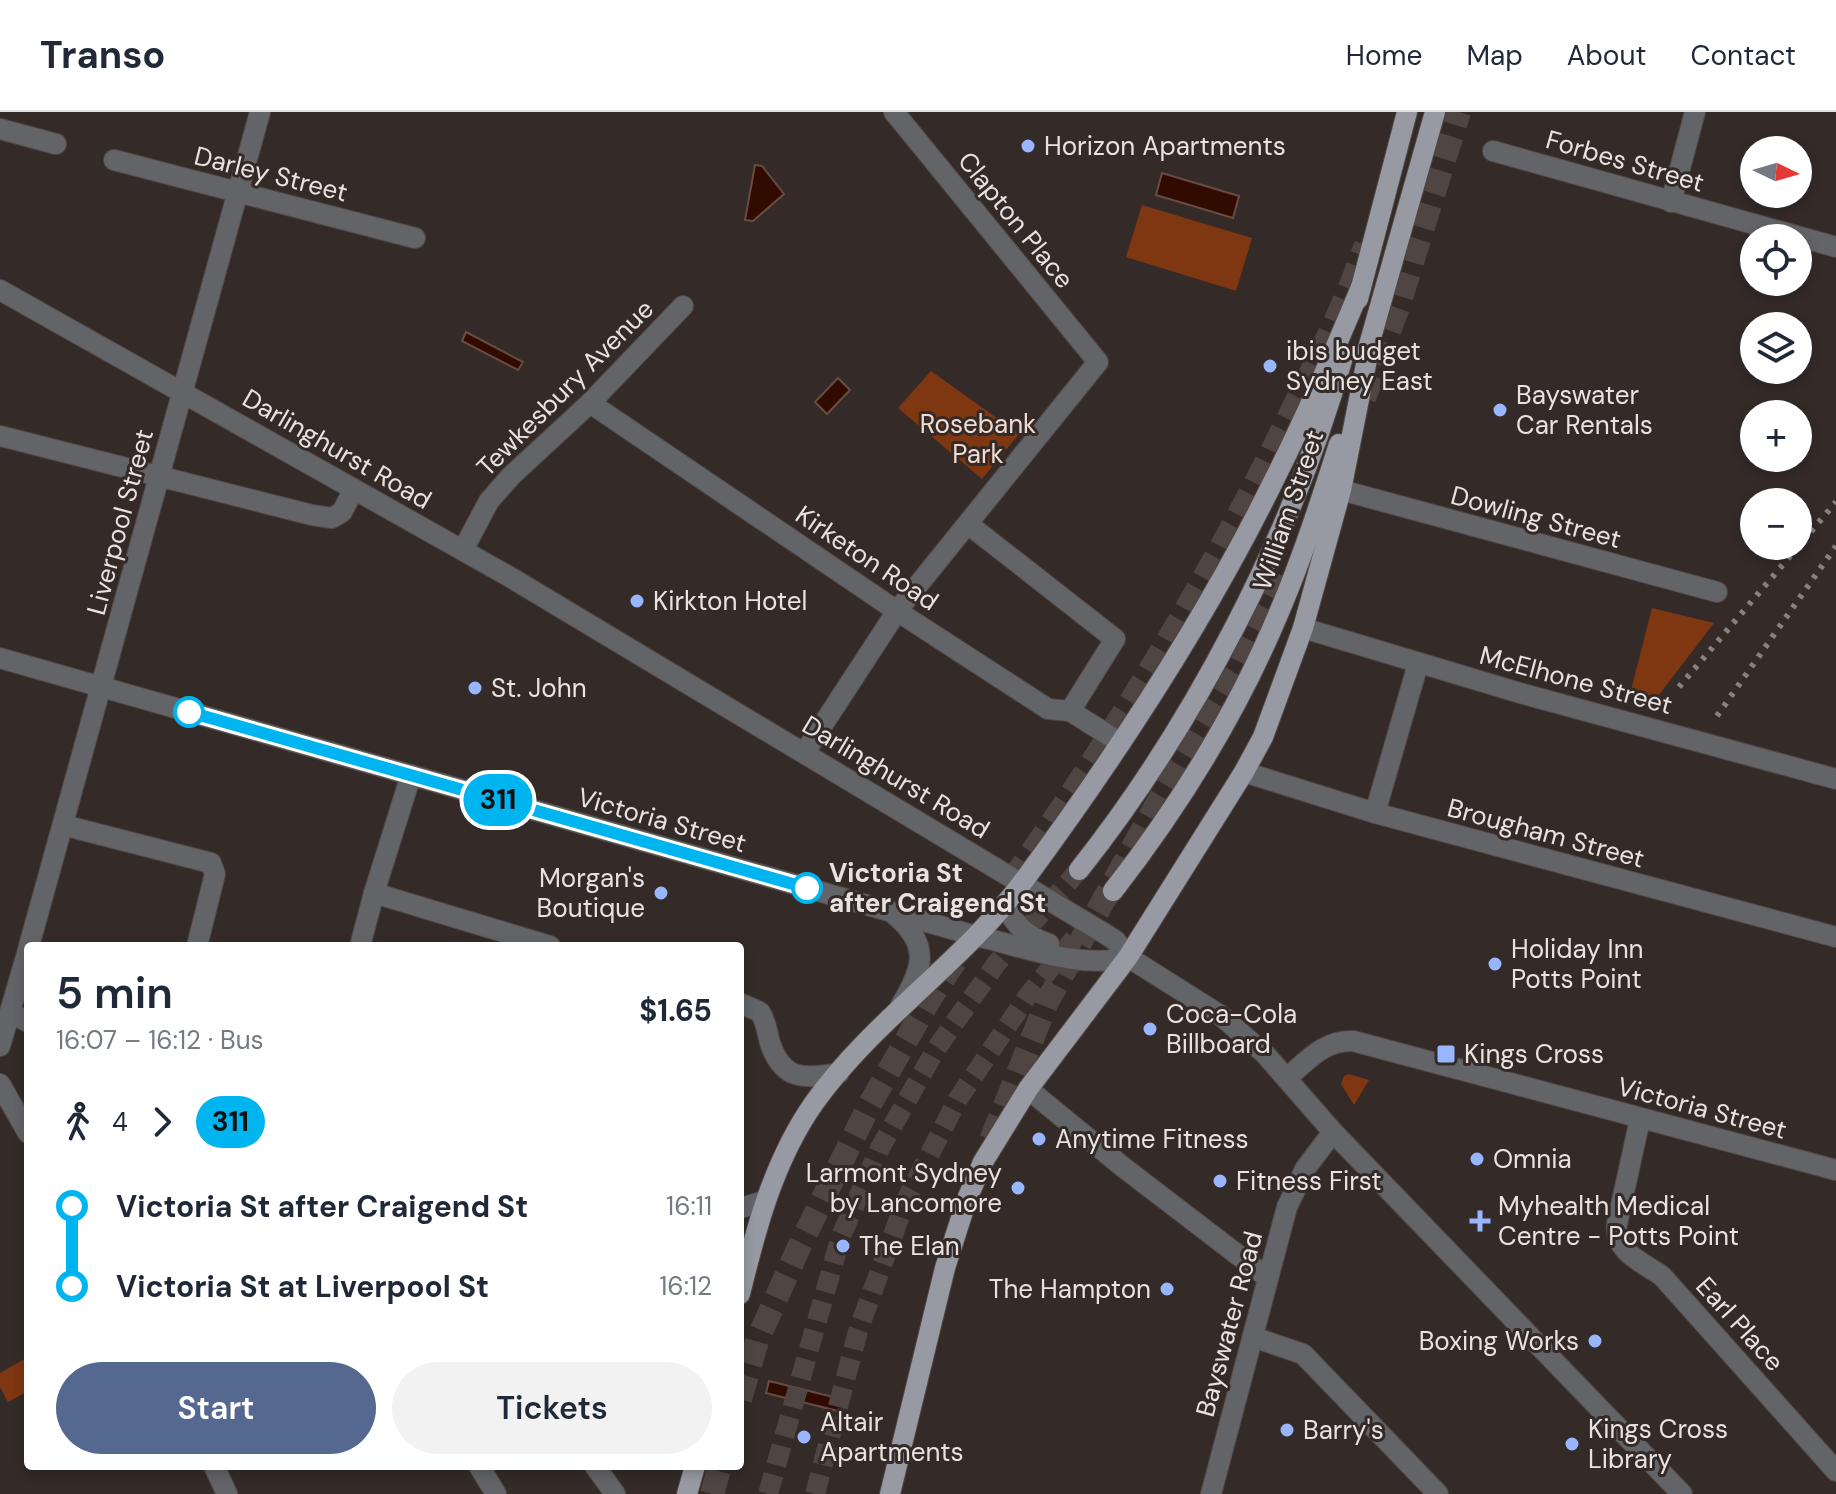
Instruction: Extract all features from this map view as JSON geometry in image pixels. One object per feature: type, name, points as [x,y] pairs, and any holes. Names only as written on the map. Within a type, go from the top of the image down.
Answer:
[{"type":"main road","name":"William Street","points":[[1079,870],[1171,741],[1248,598],[1292,504],[1331,398],[1407,112]]},
{"type":"main road","name":"William Street","points":[[1113,891],[1151,842],[1222,730],[1264,646],[1309,537],[1371,339],[1435,112]]},
{"type":"main road","points":[[744,1272],[765,1201],[798,1128],[814,1103],[839,1073],[1005,904],[1121,743],[1202,612],[1273,483],[1361,287]]},
{"type":"main road","points":[[890,1494],[945,1268],[983,1162],[1028,1089],[1128,957],[1244,772],[1266,728],[1303,628],[1341,490],[1371,339]]},
{"type":"main road","points":[[687,1494],[694,1470]]},
{"type":"street","name":"Liverpool Street","points":[[30,942],[260,112]]},
{"type":"street","name":"Clapton Place","points":[[894,112],[1098,362],[968,524]]},
{"type":"street","points":[[1671,202],[1695,112]]},
{"type":"street","points":[[0,129],[56,144]]},
{"type":"street","name":"Forbes Street","points":[[1493,151],[1836,247]]},
{"type":"street","name":"Darley Street","points":[[114,160],[415,238]]},
{"type":"street","name":"Darlinghurst Road","points":[[0,290],[463,550],[1116,941],[1128,957],[1231,1024],[1287,1078],[1333,1132],[1682,1494]]},
{"type":"street","name":"Tewkesbury Avenue","points":[[463,550],[489,501],[511,476],[590,403],[683,306]]},
{"type":"street","name":"Kirketon Road","points":[[590,403],[897,611],[1048,709],[1070,711],[1121,743]]},
{"type":"street","points":[[0,436],[332,518],[342,512],[354,489]]},
{"type":"street","name":"Dowling Street","points":[[1341,490],[1717,592]]},
{"type":"street","points":[[805,752],[897,611],[968,524],[1115,639],[1070,711]]},
{"type":"street","name":"McElhone Street","points":[[1303,628],[1418,664],[1836,779]]},
{"type":"street","name":"Victoria Street","points":[[0,658],[976,936],[1083,961],[1106,962],[1128,957]]},
{"type":"street","points":[[1375,813],[1418,664]]},
{"type":"street","name":"Brougham Street","points":[[1244,772],[1375,813],[1836,937]]},
{"type":"street","points":[[361,942],[411,775]]},
{"type":"street","points":[[63,825],[211,863],[215,874],[198,942]]},
{"type":"street","points":[[374,893],[537,942]]},
{"type":"street","points":[[1005,904],[1019,928],[1034,939],[1106,962]]},
{"type":"street","points":[[887,910],[910,929],[921,957],[918,975],[895,1015]]},
{"type":"street","name":"Liverpool Street","points":[[0,1046],[19,1017],[24,979]]},
{"type":"street","points":[[744,1004],[757,1009],[763,1016],[775,1054],[791,1073],[809,1077],[839,1073]]},
{"type":"street","name":"Victoria Street","points":[[1287,1078],[1325,1045],[1353,1041],[1836,1170]]},
{"type":"street","points":[[0,1084],[24,1126]]},
{"type":"street","points":[[1028,1089],[1123,1167],[1268,1278]]},
{"type":"street","name":"Earl Place","points":[[1640,1119],[1617,1224],[1618,1241],[1628,1253],[1662,1276],[1836,1471]]},
{"type":"street","name":"Bayswater Road","points":[[1211,1494],[1283,1221],[1299,1181],[1333,1132]]},
{"type":"street","points":[[744,1207],[765,1201]]},
{"type":"street","points":[[1253,1337],[1303,1354],[1438,1494]]},
{"type":"street","points":[[216,1470],[227,1494]]},
{"type":"street","points":[[481,1470],[496,1494]]},
{"type":"street","points":[[598,1470],[615,1494]]},
{"type":"green space","points":[[1142,205],[1252,238],[1236,291],[1126,257]]},
{"type":"green space","name":"Rosebank Park","points":[[931,371],[1019,434],[982,479],[898,408]]},
{"type":"green space","points":[[1652,608],[1714,623],[1652,704],[1629,698]]},
{"type":"green space","points":[[1349,1074],[1369,1080],[1354,1105],[1341,1084],[1344,1076]]},
{"type":"green space","points":[[24,1359],[24,1393],[8,1402],[0,1387],[0,1373]]},
{"type":"shaded area","points":[[755,165],[762,166],[784,194],[753,221],[745,220]]},
{"type":"shaded area","points":[[1162,173],[1239,196],[1233,218],[1156,195]]},
{"type":"shaded area","points":[[466,332],[523,362],[518,370],[462,341]]},
{"type":"shaded area","points":[[838,378],[850,390],[827,414],[815,402]]},
{"type":"shaded area","points":[[769,1381],[845,1400],[842,1412],[766,1393]]},
{"type":"tunnel","points":[[1364,398],[1398,307],[1459,112]]},
{"type":"tunnel","points":[[1011,882],[1158,658],[1224,542],[1319,357],[1366,245]]},
{"type":"tunnel","points":[[991,1140],[1047,1002],[1156,806],[1238,670],[1290,567]]},
{"type":"tunnel","points":[[768,1494],[841,1236],[880,1148],[936,1049],[996,964],[1079,870]]},
{"type":"tunnel","points":[[815,1494],[858,1331],[905,1202],[958,1099],[1027,997],[1113,891]]},
{"type":"tunnel","points":[[744,1385],[757,1341],[800,1245],[870,1104],[955,961]]},
{"type":"tunnel","points":[[712,1494],[719,1470]]},
{"type":"railway","points":[[1679,687],[1836,502]]},
{"type":"railway","points":[[1717,716],[1836,546]]},
{"type":"bus line","name":"311","points":[[189,712],[807,888]]},
{"type":"place","name":"Horizon Apartments","points":[[1028,146]]},
{"type":"place","name":"ibis budget Sydney East","points":[[1270,366]]},
{"type":"place","name":"Bayswater Car Rentals","points":[[1500,410]]},
{"type":"place","name":"Kirkton Hotel","points":[[637,601]]},
{"type":"place","name":"St. John","points":[[475,688]]},
{"type":"place","name":"Victoria St after Craigend St","points":[[807,888]]},
{"type":"place","name":"Morgan's Boutique","points":[[661,893]]},
{"type":"place","name":"Holiday Inn Potts Point","points":[[1495,964]]},
{"type":"place","name":"Coca-Cola Billboard","points":[[1150,1029]]},
{"type":"place","name":"Kings Cross","points":[[1446,1054]]},
{"type":"place","name":"Anytime Fitness","points":[[1039,1139]]},
{"type":"place","name":"Omnia","points":[[1477,1159]]},
{"type":"place","name":"Fitness First","points":[[1220,1181]]},
{"type":"place","name":"Larmont Sydney by Lancomore","points":[[1018,1188]]},
{"type":"place","name":"Myhealth Medical Centre - Potts Point","points":[[1480,1221]]},
{"type":"place","name":"The Elan","points":[[843,1246]]},
{"type":"place","name":"The Hampton","points":[[1167,1289]]},
{"type":"place","name":"Boxing Works","points":[[1595,1341]]},
{"type":"place","name":"Barry's","points":[[1287,1430]]},
{"type":"place","name":"Altair Apartments","points":[[804,1437]]},
{"type":"place","name":"Kings Cross Library","points":[[1572,1444]]}]
